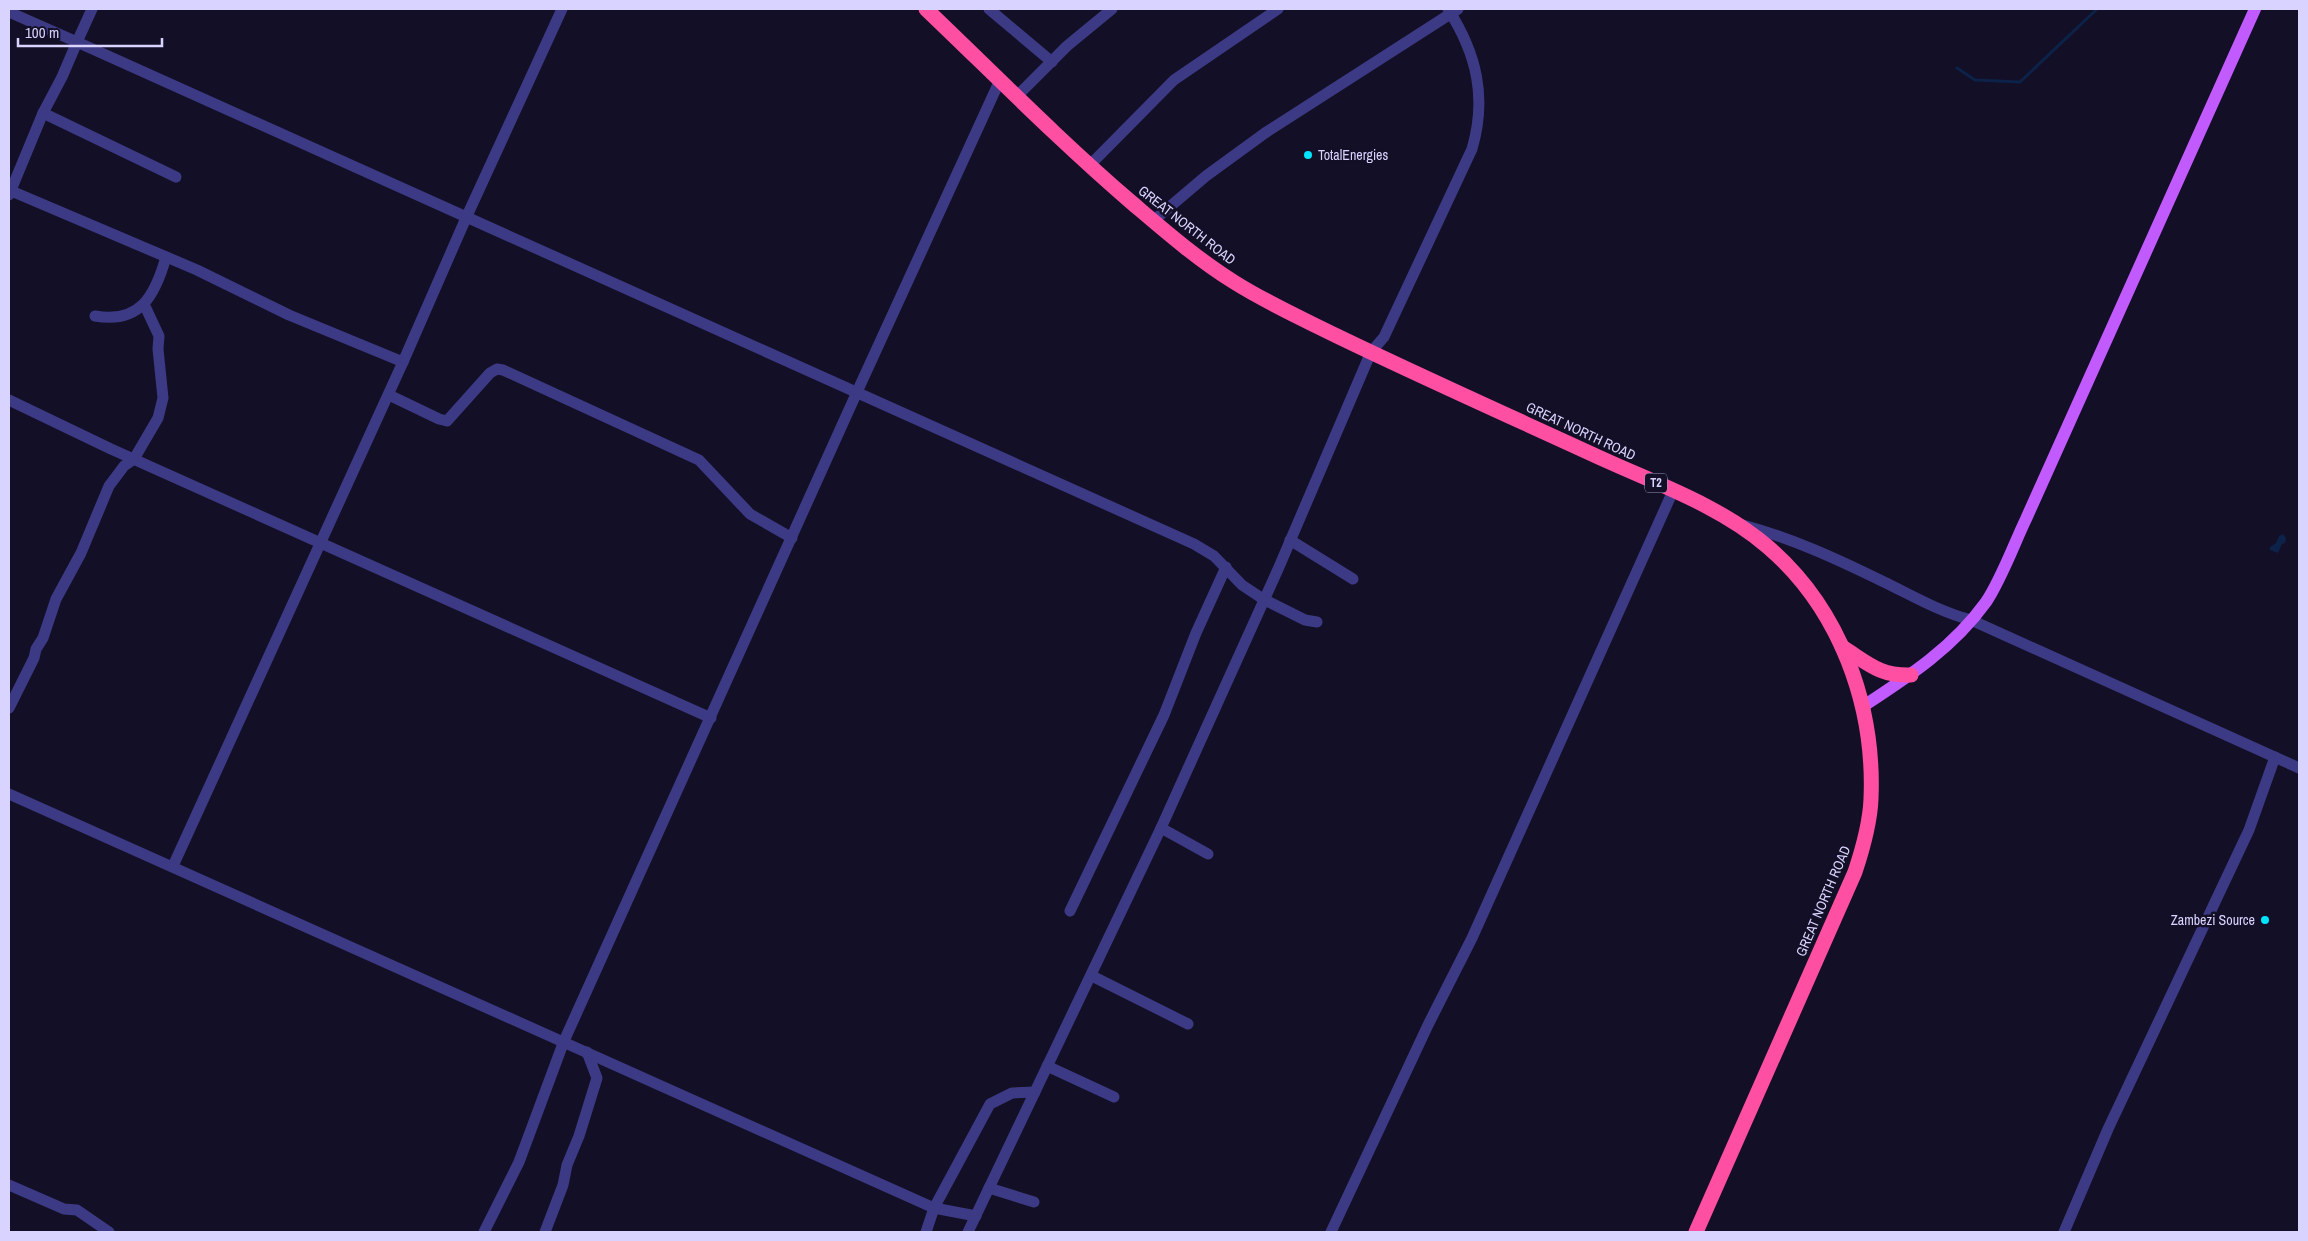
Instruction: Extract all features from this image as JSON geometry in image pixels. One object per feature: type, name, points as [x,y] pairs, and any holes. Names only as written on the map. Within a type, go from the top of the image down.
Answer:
[{"type":"highway","name":"GREAT NORTH ROAD","points":[[926,9],[1089,166],[1185,248],[1233,282],[1370,352],[1673,491],[1734,522],[1767,546],[1813,594],[1831,622],[1855,681],[1868,735],[1871,765],[1871,801],[1866,839],[1855,872],[1696,1232]]},
{"type":"highway","points":[[1842,647],[1880,671],[1896,675],[1911,675]]},
{"type":"main road","points":[[1862,708],[1911,675],[1953,642],[1987,600],[2026,519],[2255,9]]},
{"type":"street","points":[[92,9],[62,77],[43,112],[9,192],[166,257],[290,316],[403,362]]},
{"type":"street","points":[[173,866],[389,395],[466,218],[562,9]]},
{"type":"street","points":[[989,9],[1052,62]]},
{"type":"street","points":[[1017,96],[1067,46],[1112,9]]},
{"type":"street","points":[[1089,166],[1174,80],[1278,9]]},
{"type":"street","points":[[968,1232],[1092,976],[1161,828],[1290,540],[1370,352],[1384,337],[1472,149],[1479,125],[1480,97],[1475,65],[1452,10],[1265,133],[1206,176],[1153,220]]},
{"type":"street","points":[[9,12],[1194,544],[1214,556],[1242,585],[1263,599],[1306,620],[1316,622]]},
{"type":"street","points":[[484,1232],[519,1162],[564,1041],[1000,80]]},
{"type":"street","points":[[43,112],[176,177]]},
{"type":"street","points":[[95,316],[110,318],[125,316],[144,304],[156,288],[166,257]]},
{"type":"street","points":[[9,708],[43,638],[56,599],[81,553],[109,486],[124,466],[134,459],[158,418],[163,398],[158,349],[159,336],[144,304]]},
{"type":"street","points":[[389,395],[446,421],[490,373],[497,369],[503,370],[699,460],[750,514],[792,538]]},
{"type":"street","points":[[9,400],[134,459],[711,718]]},
{"type":"street","points":[[1331,1232],[1428,1025],[1472,938],[1673,491]]},
{"type":"street","points":[[1734,522],[1784,536],[1833,557],[1945,613],[1971,620],[2299,768]]},
{"type":"street","points":[[1290,540],[1353,579]]},
{"type":"street","points":[[1070,911],[1164,715],[1196,633],[1226,567]]},
{"type":"street","points":[[2064,1232],[2112,1121],[2249,830],[2274,757]]},
{"type":"street","points":[[9,794],[934,1208],[976,1216]]},
{"type":"street","points":[[1161,828],[1208,854]]},
{"type":"street","points":[[1092,976],[1188,1024]]},
{"type":"street","points":[[545,1232],[563,1185],[567,1165],[580,1136],[597,1078],[586,1052]]},
{"type":"street","points":[[1047,1066],[1114,1097]]},
{"type":"street","points":[[926,1232],[934,1208],[990,1104],[1012,1093],[1035,1092]]},
{"type":"street","points":[[9,1185],[64,1210],[77,1210],[109,1232]]},
{"type":"street","points":[[989,1188],[1034,1202]]},
{"type":"water","points":[[2283,534],[2286,538],[2285,543],[2282,544],[2278,553],[2270,550],[2270,547]]},
{"type":"waterway","points":[[1957,68],[1975,80],[2020,82],[2097,9]]},
{"type":"place","name":"TotalEnergies","points":[[1308,155]]},
{"type":"place","name":"Zambezi Source","points":[[2265,920]]}]
